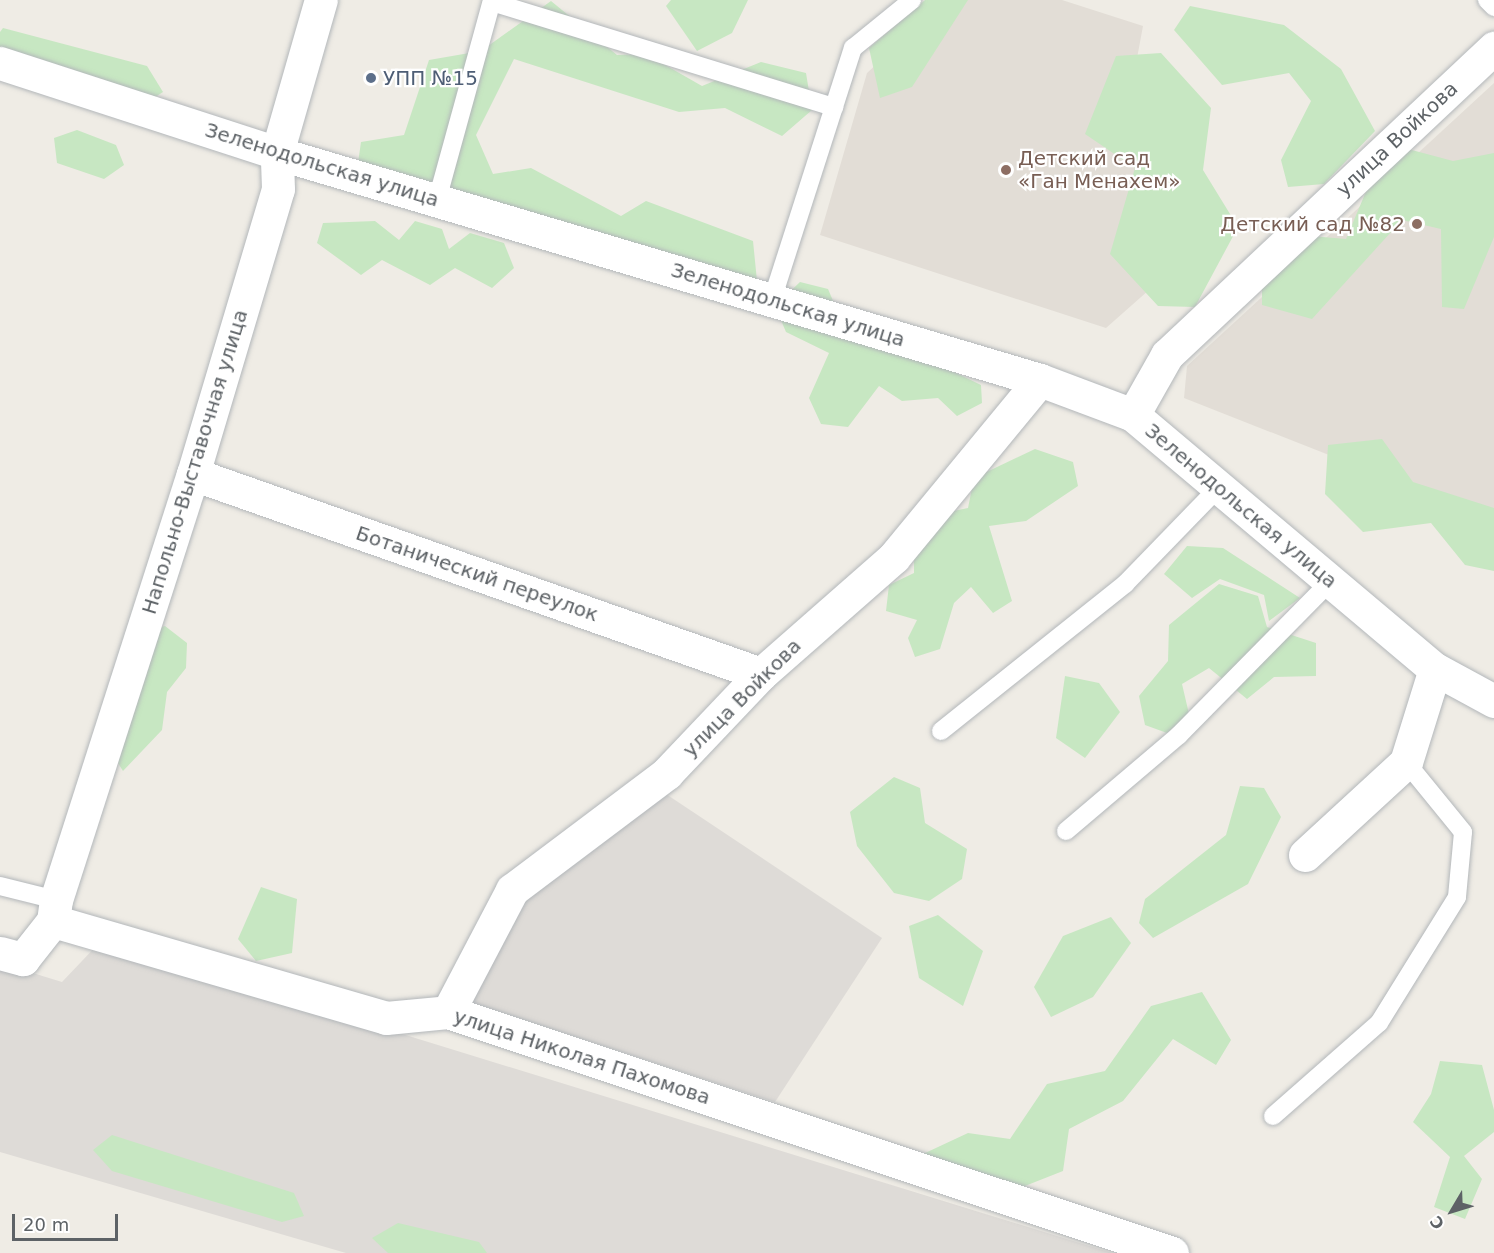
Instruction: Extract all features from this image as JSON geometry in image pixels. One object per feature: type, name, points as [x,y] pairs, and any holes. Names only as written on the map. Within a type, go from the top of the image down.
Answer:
[{"type":"street","name":"Напольно-Выставочная улица","points":[[54,910],[193,474],[278,189],[277,153],[321,0]]},
{"type":"street","name":"улица Войкова","points":[[1133,415],[1167,355],[1494,48]]},
{"type":"street","name":"Зеленодольская улица","points":[[0,63],[277,153],[1040,380],[1133,415],[1221,485],[1330,582],[1435,669],[1494,701]]},
{"type":"street","name":"улица Войкова","points":[[448,1012],[512,890],[667,773],[761,674],[894,557],[1040,380]]},
{"type":"street","name":"Ботанический переулок","points":[[193,474],[761,674]]},
{"type":"street","points":[[1305,855],[1406,762],[1435,669]]},
{"type":"street","points":[[0,953],[23,959],[54,910]]},
{"type":"street","name":"улица Николая Пахомова","points":[[54,910],[386,1018],[448,1012],[1172,1253]]},
{"type":"lane","points":[[772,300],[853,48],[912,0]]},
{"type":"lane","points":[[1487,0],[1494,7]]},
{"type":"lane","points":[[437,200],[492,1],[834,107]]},
{"type":"lane","points":[[942,731],[1125,585],[1221,485]]},
{"type":"lane","points":[[1066,831],[1179,735],[1330,582]]},
{"type":"lane","points":[[1273,1116],[1379,1023],[1457,897],[1463,832],[1406,762]]},
{"type":"lane","points":[[0,886],[54,910]]},
{"type":"shaded area","name":"Детский сад «Ган Менахем»","points":[[946,0],[1062,0],[1143,26],[1127,112],[1218,229],[1106,328],[820,235],[867,73]]},
{"type":"shaded area","name":"Детский сад №82","points":[[1494,83],[1494,520],[1184,398],[1187,366]]},
{"type":"shaded area","points":[[666,794],[882,938],[775,1102],[467,1001],[509,912]]},
{"type":"shaded area","points":[[101,941],[1112,1253],[346,1253],[0,1152],[0,963],[62,982]]},
{"type":"green space","points":[[671,0],[748,0],[732,33],[697,51],[666,6]]},
{"type":"green space","points":[[925,0],[968,0],[912,87],[880,98],[869,48]]},
{"type":"green space","points":[[551,1],[617,55],[646,54],[702,86],[761,62],[806,73],[812,110],[782,136],[725,108],[679,112],[514,59],[476,135],[493,174],[531,168],[621,216],[646,201],[753,241],[757,281],[358,163],[361,142],[404,135],[429,60],[481,51]]},
{"type":"green space","points":[[1190,6],[1284,25],[1341,69],[1375,131],[1324,184],[1288,187],[1281,160],[1311,101],[1289,73],[1222,85],[1174,30]]},
{"type":"green space","points":[[3,28],[147,66],[163,92],[146,103],[0,67],[0,32]]},
{"type":"green space","points":[[1161,53],[1211,108],[1203,170],[1238,227],[1195,307],[1158,306],[1110,254],[1135,168],[1085,134],[1116,56]]},
{"type":"green space","points":[[77,130],[116,145],[124,165],[104,179],[57,163],[54,138]]},
{"type":"green space","points":[[1408,149],[1453,161],[1494,153],[1494,237],[1464,309],[1442,307],[1441,229],[1402,220],[1312,319],[1262,305],[1262,268],[1299,235],[1346,239],[1370,182]]},
{"type":"green space","points":[[375,221],[399,240],[415,221],[442,229],[449,249],[470,233],[504,243],[514,268],[492,288],[455,268],[430,285],[382,260],[361,275],[317,243],[323,223]]},
{"type":"green space","points":[[800,282],[828,289],[843,324],[942,341],[952,371],[981,385],[982,403],[957,416],[938,398],[902,401],[879,386],[848,427],[821,424],[809,398],[829,353],[786,332],[775,306]]},
{"type":"green space","points":[[1382,439],[1413,482],[1494,508],[1494,571],[1465,565],[1431,523],[1363,532],[1325,494],[1328,445]]},
{"type":"green space","points":[[1035,449],[1073,462],[1078,486],[1026,521],[989,526],[1012,601],[993,613],[971,587],[954,603],[940,649],[915,657],[908,638],[917,620],[886,611],[889,585],[914,573],[914,547],[944,513],[968,508],[974,478]]},
{"type":"green space","points":[[1187,546],[1223,548],[1300,598],[1269,621],[1264,595],[1220,579],[1192,598],[1164,574]]},
{"type":"green space","points":[[1219,584],[1258,596],[1267,627],[1316,643],[1316,676],[1274,677],[1247,699],[1209,668],[1182,684],[1189,714],[1167,733],[1145,725],[1139,696],[1168,661],[1169,625]]},
{"type":"green space","points":[[165,626],[187,643],[186,668],[167,692],[162,730],[123,771],[108,747],[125,702],[144,684],[133,669],[142,634]]},
{"type":"green space","points":[[1065,676],[1099,683],[1120,712],[1085,758],[1056,738]]},
{"type":"green space","points":[[894,777],[920,788],[925,823],[967,849],[962,879],[929,901],[894,893],[857,846],[850,812]]},
{"type":"green space","points":[[1240,786],[1264,788],[1281,817],[1248,884],[1153,938],[1139,923],[1145,899],[1226,835]]},
{"type":"green space","points":[[261,887],[297,899],[292,953],[256,961],[238,939]]},
{"type":"green space","points":[[938,915],[983,951],[963,1006],[919,978],[909,926]]},
{"type":"green space","points":[[1111,917],[1131,943],[1093,997],[1051,1017],[1034,987],[1063,936]]},
{"type":"green space","points":[[1202,992],[1231,1040],[1216,1065],[1173,1039],[1123,1101],[1069,1129],[1063,1171],[992,1199],[923,1154],[968,1133],[1010,1139],[1047,1084],[1105,1071],[1151,1006]]},
{"type":"green space","points":[[1440,1061],[1482,1065],[1494,1110],[1494,1132],[1464,1156],[1482,1179],[1465,1219],[1434,1207],[1450,1157],[1413,1122],[1431,1094]]},
{"type":"green space","points":[[112,1135],[294,1193],[304,1216],[282,1222],[112,1171],[93,1150]]},
{"type":"green space","points":[[398,1223],[479,1242],[487,1253],[388,1253],[372,1238]]},
{"type":"place","name":"УПП №15","points":[[371,78]]},
{"type":"place","name":"Детский сад «Ган Менахем»","points":[[1006,170]]},
{"type":"place","name":"Детский сад №82","points":[[1417,224]]}]
